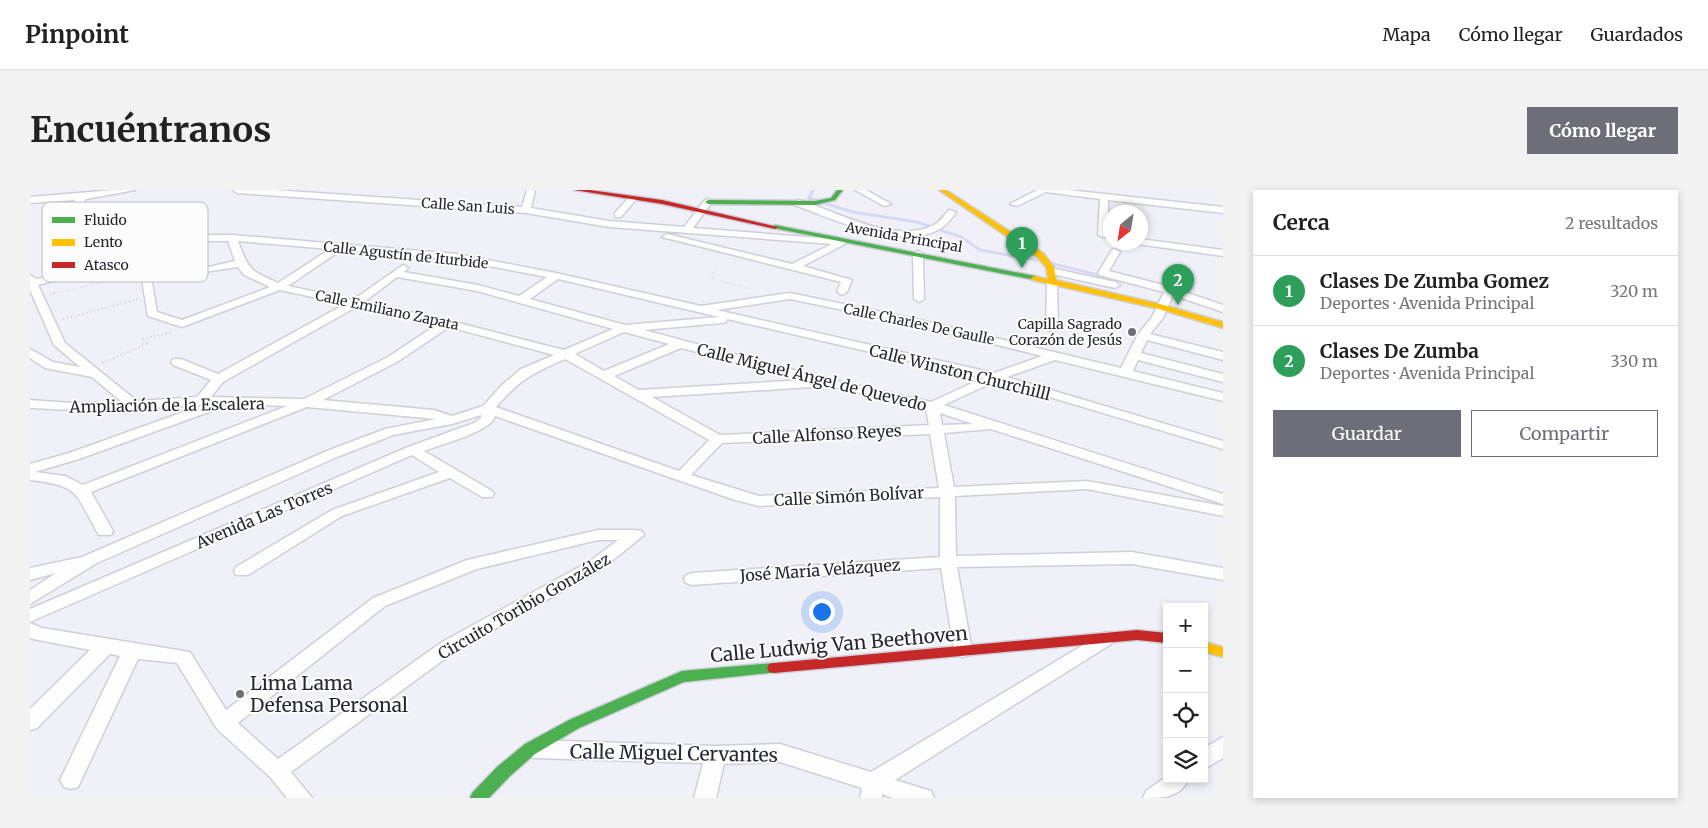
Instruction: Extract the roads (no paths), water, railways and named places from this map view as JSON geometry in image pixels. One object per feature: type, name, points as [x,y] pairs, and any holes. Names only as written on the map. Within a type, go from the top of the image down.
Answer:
[{"type":"street","points":[[30,200],[83,197],[131,190]]},
{"type":"street","name":"Calle San Luis","points":[[237,190],[526,210],[610,224],[847,280],[842,292]]},
{"type":"street","points":[[329,197],[336,190]]},
{"type":"street","points":[[390,201],[399,190]]},
{"type":"street","points":[[526,210],[531,190]]},
{"type":"street","name":"Avenida Principal","points":[[577,190],[706,206],[842,242],[1051,273],[1166,298],[1222,325]]},
{"type":"street","points":[[686,231],[706,206],[815,203],[837,196],[840,190]]},
{"type":"street","points":[[859,190],[887,204]]},
{"type":"street","points":[[942,190],[1040,255],[1051,273],[1052,329]]},
{"type":"street","points":[[1014,204],[1045,190],[1223,210]]},
{"type":"street","points":[[78,202],[83,197]]},
{"type":"street","points":[[618,215],[633,198]]},
{"type":"street","points":[[1104,198],[1104,205]]},
{"type":"street","points":[[798,203],[861,225],[902,232],[926,230],[941,224],[952,212]]},
{"type":"street","name":"Calle San Luis","points":[[610,224],[842,242]]},
{"type":"street","name":"Calle Agustín de Iturbide","points":[[208,238],[232,238],[473,260],[556,276],[694,309]]},
{"type":"street","points":[[208,270],[241,263],[232,238]]},
{"type":"street","points":[[794,267],[842,242]]},
{"type":"street","points":[[1148,243],[1223,253]]},
{"type":"street","points":[[147,282],[152,314],[178,322],[279,287],[338,248]]},
{"type":"street","points":[[1115,252],[1102,273],[1166,298],[1223,309]]},
{"type":"street","points":[[201,401],[219,379],[357,302],[396,274],[418,254]]},
{"type":"street","points":[[918,254],[920,299]]},
{"type":"street","name":"Calle Emiliano Zapata","points":[[241,263],[248,273],[279,287],[357,302],[447,323],[565,354],[718,439]]},
{"type":"street","points":[[1126,374],[1143,336],[1157,318],[1180,269]]},
{"type":"street","points":[[1051,273],[1127,288]]},
{"type":"street","name":"Calle Miguel Ángel de Quevedo","points":[[396,274],[478,288],[622,329],[827,382],[932,406],[1223,499]]},
{"type":"street","points":[[521,300],[556,276]]},
{"type":"street","points":[[31,280],[60,345],[101,370],[133,404]]},
{"type":"street","name":"Calle Charles De Gaulle","points":[[694,309],[790,296],[920,323],[1223,397]]},
{"type":"street","name":"Calle Winston Churchilll","points":[[694,309],[996,377],[1223,445]]},
{"type":"street","points":[[622,329],[736,319]]},
{"type":"street","points":[[82,490],[310,403],[389,363],[416,347],[447,323]]},
{"type":"street","name":"Avenida Las Torres","points":[[30,598],[91,560],[217,502],[366,440],[390,432],[452,420],[488,409],[506,388],[525,372],[622,329]]},
{"type":"street","points":[[1143,336],[1223,356]]},
{"type":"street","points":[[605,375],[680,344]]},
{"type":"street","points":[[30,353],[49,365],[101,370]]},
{"type":"street","points":[[963,650],[948,562],[948,490],[932,406],[996,377],[1057,355]]},
{"type":"street","points":[[1134,355],[1223,378]]},
{"type":"street","points":[[177,362],[219,379]]},
{"type":"street","points":[[638,394],[827,382]]},
{"type":"street","name":"Ampliación de la Escalera","points":[[30,404],[73,408],[201,401],[310,403],[434,414],[452,420]]},
{"type":"street","points":[[30,468],[74,456],[226,401]]},
{"type":"street","name":"Avenida Las Torres","points":[[30,616],[413,450],[479,426],[488,419],[488,409]]},
{"type":"street","name":"Calle Simón Bolívar","points":[[488,409],[740,497],[759,501],[948,490],[1087,485],[1223,511]]},
{"type":"street","name":"Calle Alfonso Reyes","points":[[718,439],[997,427]]},
{"type":"street","points":[[682,476],[718,439]]},
{"type":"street","points":[[413,450],[487,494]]},
{"type":"street","points":[[242,571],[337,513],[450,473]]},
{"type":"street","points":[[30,476],[60,479],[82,490],[105,531]]},
{"type":"street","name":"Circuito Toribio González","points":[[224,723],[379,602],[473,564],[598,535],[636,535],[596,566],[448,647],[277,771]]},
{"type":"street","name":"José María Velázquez","points":[[692,579],[948,562],[1132,558],[1223,574]]},
{"type":"street","points":[[30,574],[91,560]]},
{"type":"street","points":[[30,630],[39,634],[132,651],[183,657],[224,723],[277,771],[301,798]]},
{"type":"street","name":"Calle Ludwig Van Beethoven","points":[[478,798],[503,772],[530,749],[574,724],[682,677],[1137,635],[1163,638]]},
{"type":"street","points":[[872,790],[1105,639]]},
{"type":"street","points":[[30,722],[107,645]]},
{"type":"street","points":[[1208,648],[1223,652]]},
{"type":"street","points":[[71,780],[132,651]]},
{"type":"street","points":[[1208,757],[1223,746]]},
{"type":"street","name":"Calle Miguel Cervantes","points":[[530,749],[716,755],[780,753],[872,790],[923,798]]},
{"type":"street","points":[[705,798],[716,755]]},
{"type":"street","points":[[1154,798],[1173,783]]},
{"type":"waterway","points":[[813,190],[809,198],[852,212],[917,222],[961,237],[980,250],[1042,261]]},
{"type":"waterway","points":[[1050,263],[1134,284]]},
{"type":"waterway","points":[[1157,290],[1168,294]]},
{"type":"waterway","points":[[1165,292],[1223,311]]},
{"type":"place","name":"Clases De Zumba Gomez","points":[[1022,268]]},
{"type":"place","name":"Clases De Zumba","points":[[1178,305]]},
{"type":"place","name":"Capilla Sagrado Corazón de Jesús","points":[[1132,332]]},
{"type":"place","name":"Lima Lama Defensa Personal","points":[[240,694]]}]
